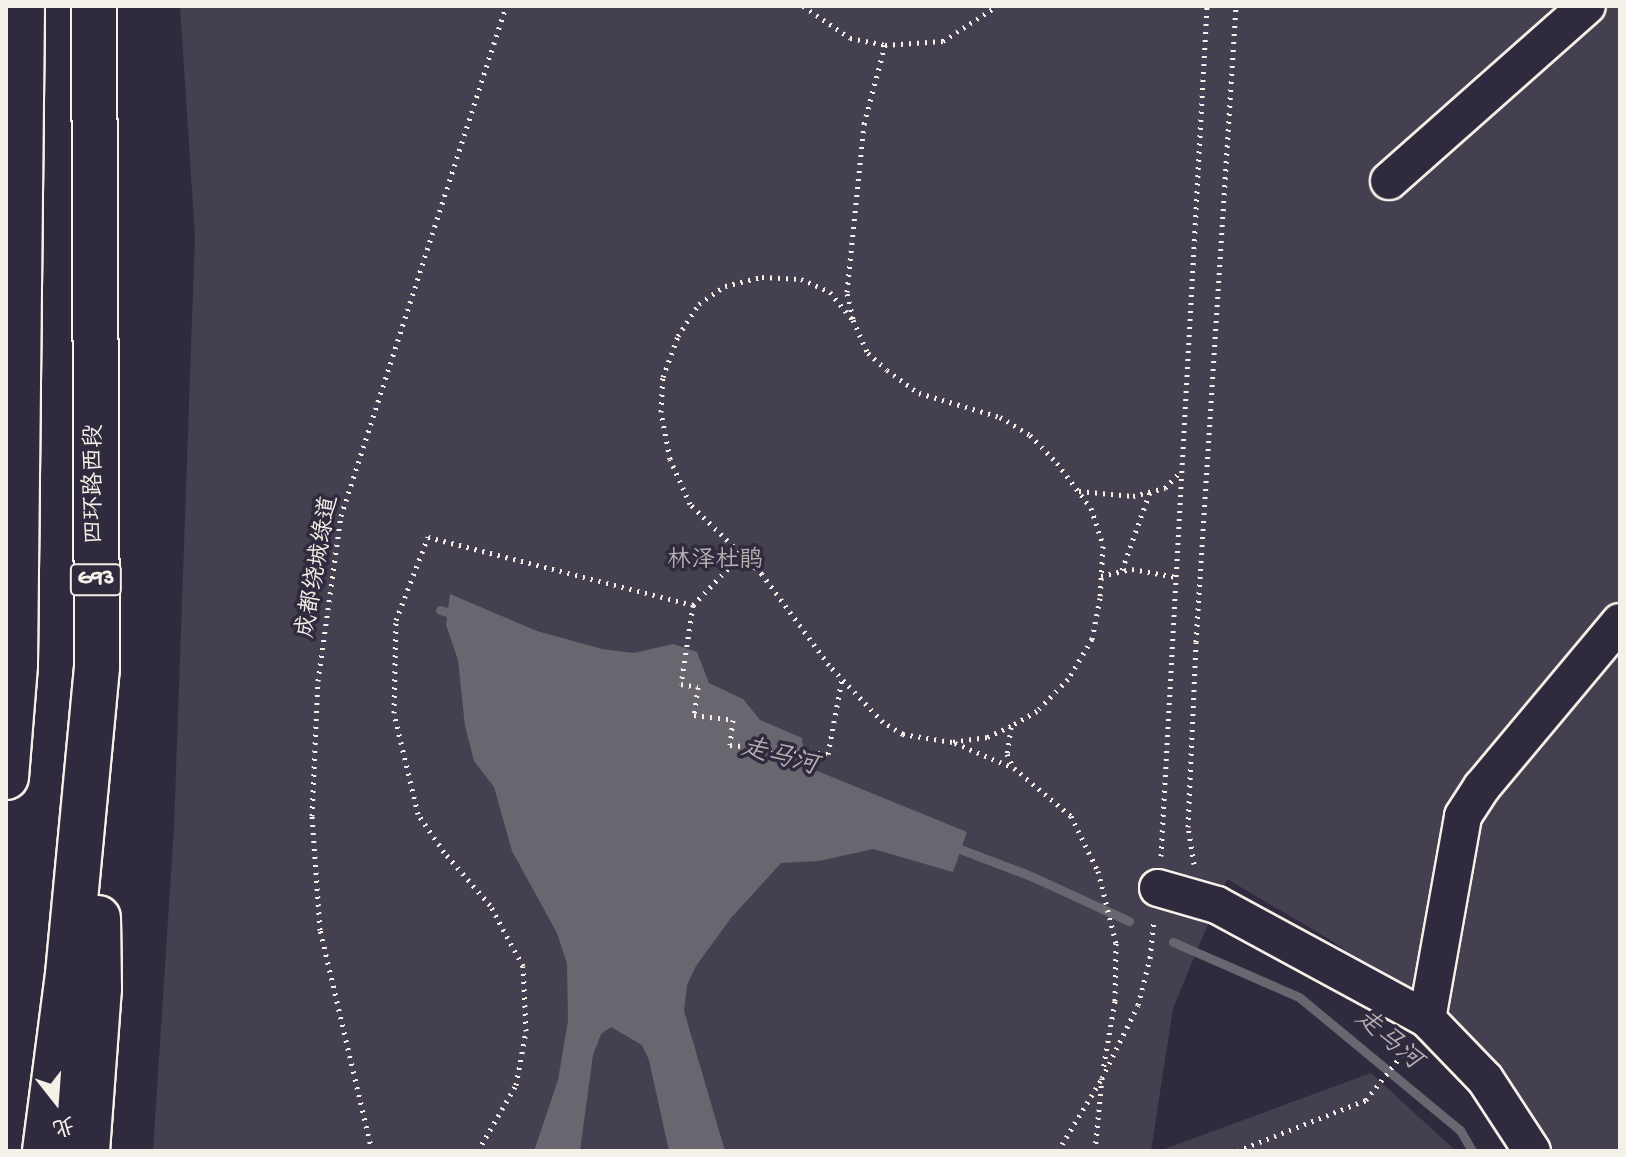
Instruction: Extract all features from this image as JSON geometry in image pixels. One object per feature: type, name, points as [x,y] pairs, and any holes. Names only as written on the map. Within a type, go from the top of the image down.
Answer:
[{"type":"highway","points":[[6,777],[15,664],[22,6]]},
{"type":"highway","name":"四环路西段","points":[[45,1151],[68,974],[97,667],[94,6]]},
{"type":"highway","points":[[87,1151],[99,989],[97,667]]},
{"type":"lane","points":[[1389,181],[1587,6]]},
{"type":"lane","points":[[1427,1019],[1463,816],[1482,787],[1620,622]]},
{"type":"lane","points":[[1158,888],[1217,905],[1427,1019],[1485,1079],[1532,1151]]},
{"type":"path","name":"成都绕城绿道","points":[[372,1151],[320,930],[312,816],[318,681],[341,516],[506,6]]},
{"type":"path","points":[[803,6],[850,38],[885,45],[943,41],[997,6]]},
{"type":"path","points":[[1058,1151],[1078,1124],[1138,1005],[1150,958],[1158,888],[1207,6]]},
{"type":"path","points":[[1199,900],[1188,827],[1189,796],[1236,6]]},
{"type":"path","points":[[885,45],[864,124],[847,292],[853,320],[868,353],[919,393],[1000,417],[1030,435],[1091,508],[1103,546],[1092,639],[1068,679],[1037,711],[1011,726],[987,737],[952,742]]},
{"type":"path","points":[[853,320],[830,292],[801,279],[762,277],[725,286],[699,304],[678,336],[663,377],[661,412],[670,459],[690,504],[762,574],[842,679],[883,722],[903,734],[952,742],[1014,768],[1071,816],[1102,888],[1114,935],[1115,1001],[1102,1078],[1095,1151]]},
{"type":"path","points":[[1078,490],[1111,496],[1151,491],[1165,488],[1182,471]]},
{"type":"path","points":[[1122,570],[1151,491]]},
{"type":"path","points":[[478,1151],[516,1085],[526,1031],[523,966],[490,905],[444,852],[418,814],[394,713],[396,620],[428,537],[693,605]]},
{"type":"path","points":[[742,554],[693,605],[681,684],[698,687],[694,715],[733,720],[730,745],[828,754],[842,679]]},
{"type":"path","points":[[1101,576],[1122,570],[1176,577]]},
{"type":"path","points":[[1011,726],[1007,754],[1014,768]]},
{"type":"path","points":[[1237,1151],[1366,1100],[1404,1053]]},
{"type":"green space","name":"林泽杜鹃","points":[[180,6],[1620,6],[1620,1151],[1544,1151],[1401,990],[1329,939],[1227,879],[1173,1008],[1151,1151],[153,1151],[174,828],[195,236]]},
{"type":"green space","points":[[1371,1073],[1456,1151],[1159,1151]]},
{"type":"water","points":[[450,594],[537,631],[602,649],[634,653],[673,644],[697,652],[709,683],[743,699],[760,720],[802,738],[805,766],[967,832],[953,872],[873,849],[819,861],[781,863],[731,918],[696,966],[687,985],[684,1011],[725,1151],[669,1151],[649,1060],[642,1045],[611,1027],[601,1034],[593,1055],[580,1151],[534,1151],[558,1080],[568,1021],[567,964],[557,933],[512,851],[494,787],[474,761],[465,726],[458,660],[446,625]]},
{"type":"waterway","name":"走马河","points":[[440,610],[458,615]]},
{"type":"waterway","name":"走马河","points":[[952,846],[1031,876],[1129,921]]},
{"type":"waterway","name":"走马河","points":[[1173,942],[1299,997],[1460,1130],[1472,1151]]}]
